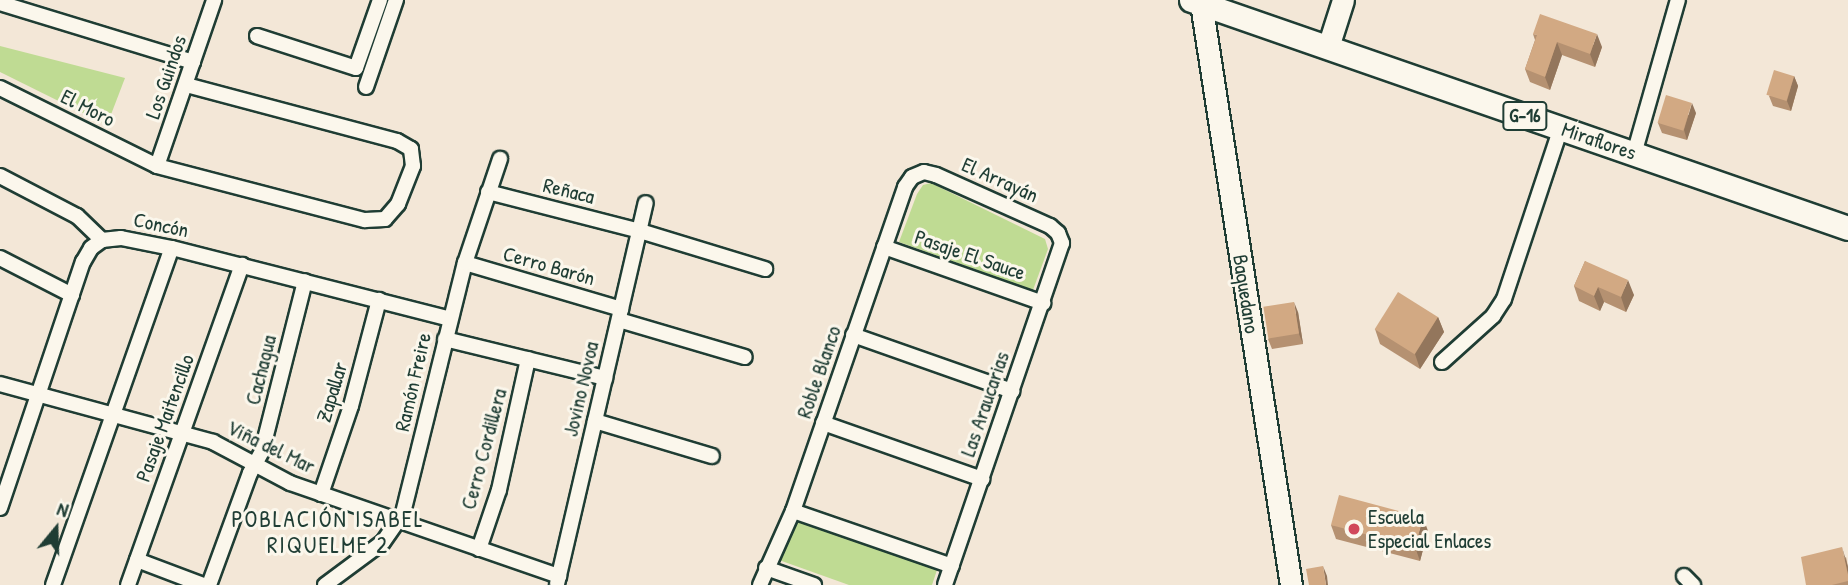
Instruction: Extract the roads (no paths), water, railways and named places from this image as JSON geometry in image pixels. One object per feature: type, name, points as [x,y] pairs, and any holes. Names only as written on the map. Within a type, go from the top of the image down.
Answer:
[{"type":"main road","name":"Miraflores","points":[[1196,2],[1848,229]]},
{"type":"street","name":"Los Guindos","points":[[157,166],[214,0]]},
{"type":"street","points":[[257,36],[356,68],[380,0]]},
{"type":"street","points":[[366,86],[396,0]]},
{"type":"street","points":[[1328,47],[1343,0]]},
{"type":"street","points":[[1634,154],[1678,0]]},
{"type":"street","name":"Baquedano","points":[[1196,2],[1292,585]]},
{"type":"street","points":[[0,3],[193,62]]},
{"type":"street","name":"El Moro","points":[[0,88],[157,166],[365,220],[385,219],[398,204],[413,166],[411,149],[397,141],[187,85]]},
{"type":"street","points":[[1442,362],[1493,316],[1504,299],[1561,128]]},
{"type":"street","name":"Ramón Freire","points":[[325,585],[383,542],[400,521],[465,263],[500,159]]},
{"type":"street","name":"El Arrayán","points":[[917,174],[930,173],[949,181],[1050,226],[1060,237]]},
{"type":"street","name":"Roble Blanco","points":[[760,585],[793,510],[905,187],[917,174]]},
{"type":"street","points":[[0,176],[77,216],[102,240]]},
{"type":"street","name":"Reñaca","points":[[488,192],[640,231],[765,269]]},
{"type":"street","name":"Jovino Novoa","points":[[558,581],[646,203]]},
{"type":"street","name":"Las Araucarias","points":[[945,585],[1060,254],[1060,237]]},
{"type":"street","name":"Concón","points":[[0,508],[87,254],[102,240],[121,238],[172,248],[450,319]]},
{"type":"street","name":"Pasaje El Sauce","points":[[884,247],[1043,303]]},
{"type":"street","points":[[53,585],[172,248]]},
{"type":"street","points":[[1,260],[72,295]]},
{"type":"street","name":"Cerro Barón","points":[[465,263],[745,357]]},
{"type":"street","name":"Pasaje Maitencillo","points":[[128,585],[242,265]]},
{"type":"street","name":"Cachagua","points":[[209,585],[262,451],[305,281]]},
{"type":"street","name":"Zapallar","points":[[321,494],[351,406],[379,300]]},
{"type":"street","points":[[853,335],[1012,391]]},
{"type":"street","points":[[445,339],[605,378]]},
{"type":"street","name":"Cerro Cordillera","points":[[479,549],[499,491],[528,359]]},
{"type":"street","name":"Viña del Mar","points":[[0,384],[229,448],[290,483],[479,549],[558,581]]},
{"type":"street","points":[[595,421],[712,456]]},
{"type":"street","points":[[823,423],[982,479]]},
{"type":"street","points":[[793,510],[951,566]]},
{"type":"street","points":[[137,559],[203,585]]},
{"type":"street","points":[[766,568],[814,585]]},
{"type":"place","name":"Escuela Especial Enlaces","points":[[1354,529]]},
{"type":"district","name":"POBLACIÓN ISABEL RIQUELME 2","points":[[328,532]]}]
